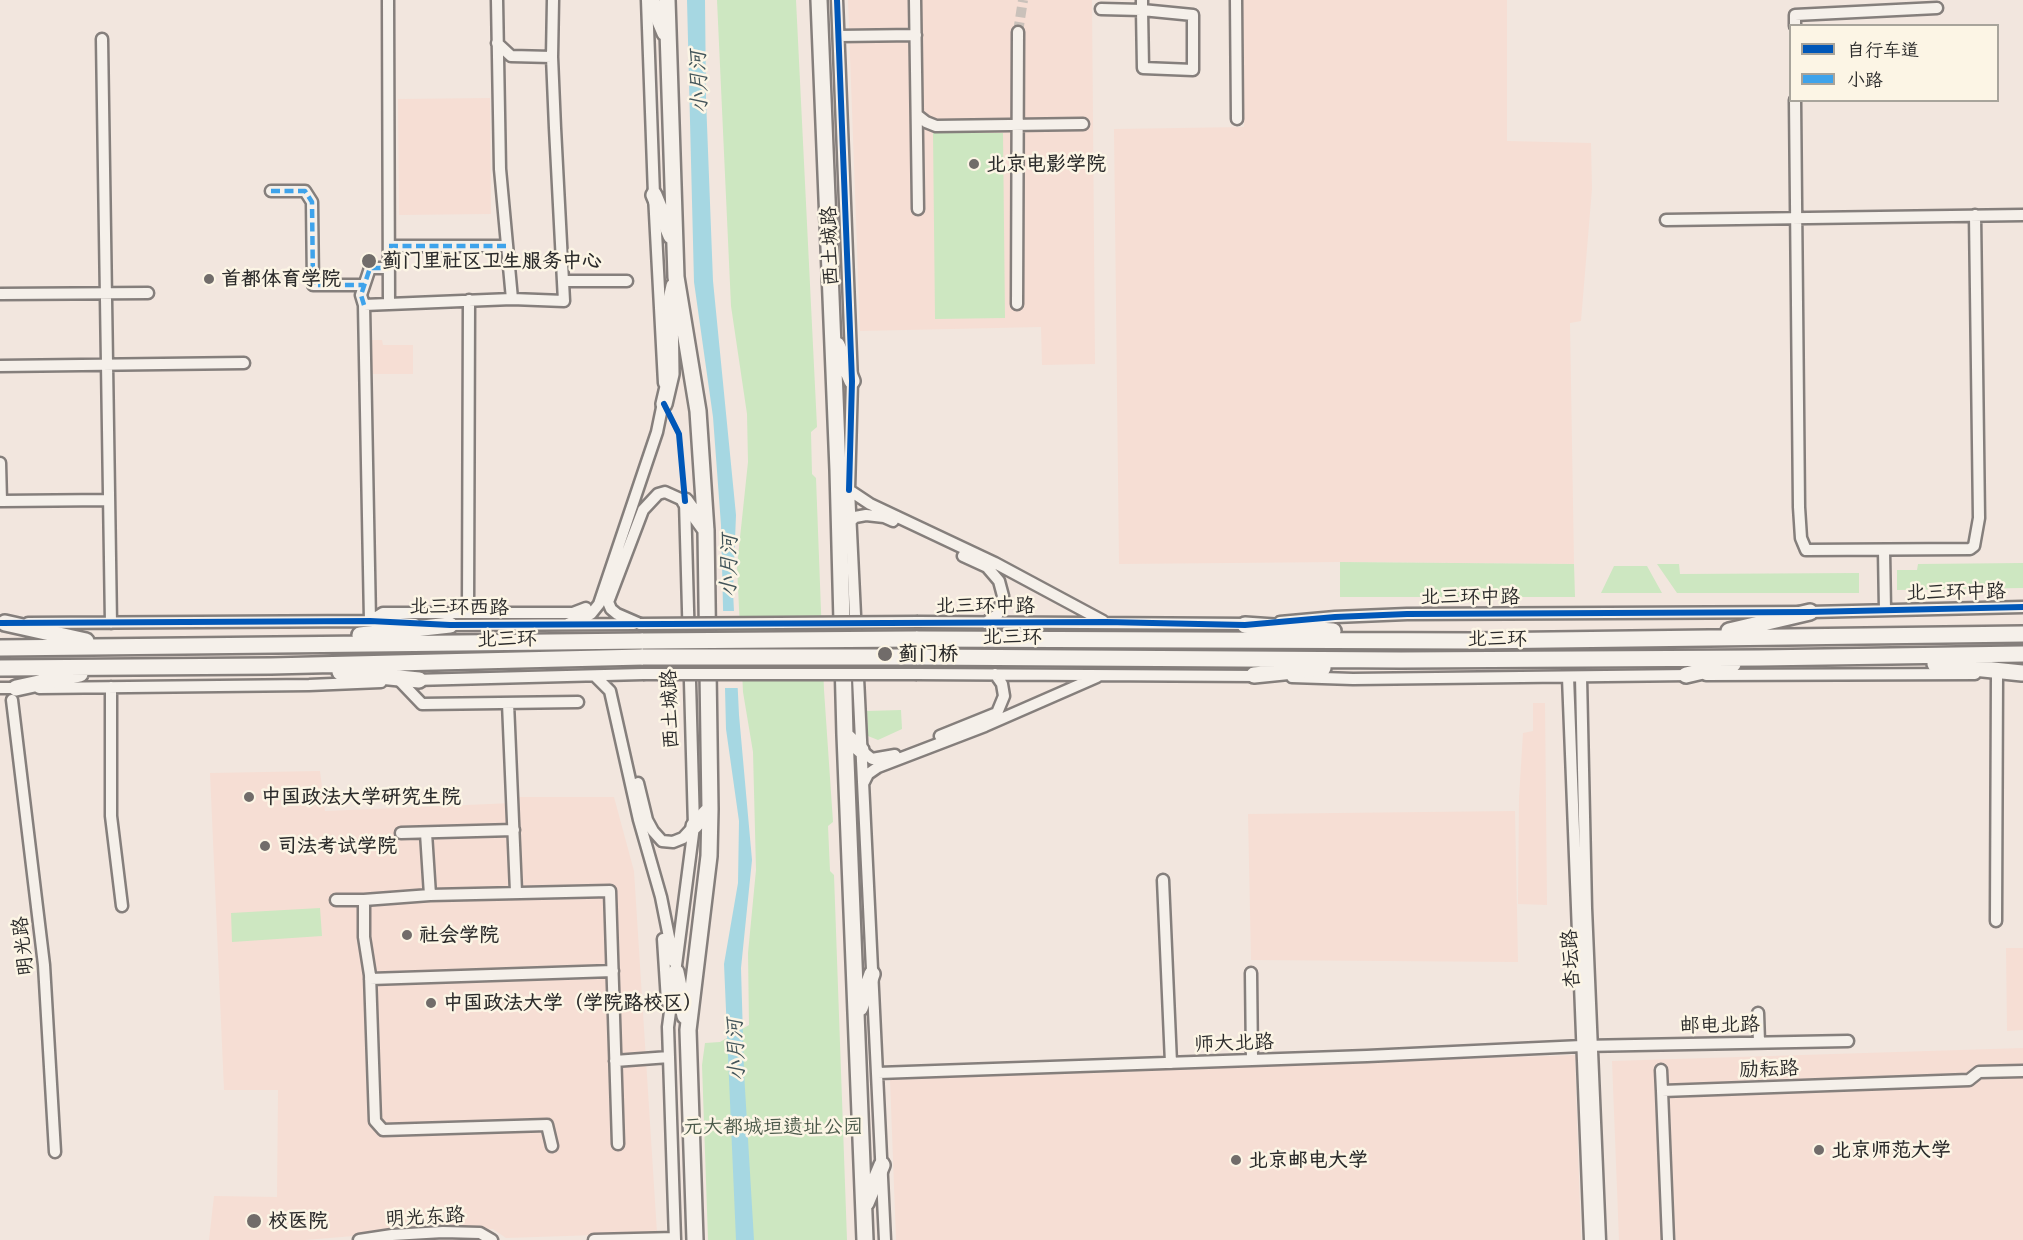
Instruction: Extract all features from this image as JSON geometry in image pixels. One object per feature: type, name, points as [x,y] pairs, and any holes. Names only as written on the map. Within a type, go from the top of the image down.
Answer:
[{"type":"highway","points":[[649,0],[668,40]]},
{"type":"highway","name":"西土城路","points":[[667,0],[676,277],[698,411],[706,531],[709,856],[688,1030]]},
{"type":"highway","name":"西土城路","points":[[819,0],[865,1240]]},
{"type":"highway","points":[[654,195],[675,245]]},
{"type":"highway","points":[[664,404],[671,374],[670,304],[676,277]]},
{"type":"highway","points":[[833,334],[852,381]]},
{"type":"highway","points":[[838,470],[849,490]]},
{"type":"highway","points":[[685,501],[706,531]]},
{"type":"highway","points":[[839,554],[851,520]]},
{"type":"highway","points":[[1703,638],[1810,612]]},
{"type":"highway","points":[[3,623],[113,646]]},
{"type":"highway","points":[[1245,625],[1474,641]]},
{"type":"highway","points":[[272,644],[450,626]]},
{"type":"highway","name":"北三环","points":[[0,648],[916,639],[1474,641],[2023,634]]},
{"type":"highway","name":"北三环","points":[[0,668],[271,666],[643,657],[1401,660],[2023,654]]},
{"type":"highway","points":[[1876,657],[2022,673]]},
{"type":"highway","points":[[1686,675],[1759,658]]},
{"type":"highway","points":[[1254,675],[1401,660]]},
{"type":"highway","points":[[271,666],[419,680]]},
{"type":"highway","points":[[14,694],[113,667]]},
{"type":"highway","points":[[846,735],[861,750]]},
{"type":"highway","points":[[694,826],[710,809]]},
{"type":"highway","points":[[676,972],[688,1030],[695,1240]]},
{"type":"highway","points":[[858,1016],[872,974]]},
{"type":"highway","points":[[864,1209],[882,1164]]},
{"type":"street","points":[[388,0],[389,304]]},
{"type":"street","points":[[496,0],[500,169],[512,299]]},
{"type":"street","points":[[364,305],[512,299],[564,301],[552,57],[553,0]]},
{"type":"street","points":[[567,624],[591,614],[599,604],[634,503],[664,404],[654,195],[649,0]]},
{"type":"street","name":"西土城路","points":[[837,0],[852,381],[849,490],[885,1240]]},
{"type":"street","points":[[915,0],[918,209]]},
{"type":"street","points":[[1236,0],[1237,119]]},
{"type":"street","points":[[1101,9],[1142,5],[1193,15],[1193,70],[1143,68],[1142,5]]},
{"type":"street","points":[[1795,24],[1795,15],[1937,8]]},
{"type":"street","points":[[1017,304],[1018,32]]},
{"type":"street","points":[[839,36],[916,35]]},
{"type":"street","points":[[102,39],[111,623]]},
{"type":"street","points":[[497,43],[511,56],[552,57]]},
{"type":"street","points":[[1795,102],[1799,507],[1803,546],[1809,551],[1970,549],[1974,546],[1979,518],[1976,215]]},
{"type":"street","points":[[917,116],[936,126],[1083,124]]},
{"type":"street","points":[[272,191],[305,191],[312,202],[313,285],[364,285]]},
{"type":"street","points":[[1666,220],[2023,215]]},
{"type":"street","points":[[389,246],[507,246]]},
{"type":"street","points":[[370,621],[364,305],[361,295],[370,268],[389,268]]},
{"type":"street","points":[[564,281],[627,280]]},
{"type":"street","points":[[0,294],[148,293]]},
{"type":"street","points":[[468,300],[468,611]]},
{"type":"street","points":[[0,366],[244,363]]},
{"type":"street","points":[[0,463],[1,501],[109,500]]},
{"type":"street","points":[[849,490],[870,504],[996,563],[1106,622]]},
{"type":"street","points":[[640,624],[617,614],[608,602],[643,510],[653,498],[665,492],[685,501]]},
{"type":"street","name":"西土城路","points":[[675,1239],[668,1027],[694,826],[685,501]]},
{"type":"street","points":[[851,520],[858,516],[884,517],[987,567],[999,582],[1003,596],[998,614],[985,623]]},
{"type":"street","points":[[1884,551],[1885,610]]},
{"type":"street","name":"北三环中路","points":[[918,622],[1245,625],[1335,616],[1407,614],[1810,612],[2023,607]]},
{"type":"street","points":[[370,621],[383,613],[468,611],[573,613],[586,608]]},
{"type":"street","name":"北三环西路","points":[[3,623],[370,621],[450,626],[918,622]]},
{"type":"street","points":[[0,688],[14,694],[111,687],[309,685],[643,674],[1103,674],[1191,677],[1254,675],[1353,679],[2022,673]]},
{"type":"street","points":[[861,750],[872,759],[894,755],[998,713],[1004,696],[1002,684],[995,674]]},
{"type":"street","points":[[864,782],[868,774],[878,767],[985,726],[1103,674]]},
{"type":"street","points":[[1996,921],[1997,674]]},
{"type":"street","points":[[623,675],[616,685],[616,694],[647,820],[653,831],[663,841],[673,842],[683,838],[694,826]]},
{"type":"street","points":[[595,676],[610,691],[639,820],[661,897],[676,972]]},
{"type":"street","name":"杏坛路","points":[[1568,677],[1587,1046],[1600,1240]]},
{"type":"street","name":"杏坛路","points":[[1581,677],[1590,1240]]},
{"type":"street","points":[[400,681],[422,704],[578,702]]},
{"type":"street","points":[[111,687],[111,816],[122,906]]},
{"type":"street","points":[[0,706],[14,694]]},
{"type":"street","name":"明光路","points":[[14,694],[44,964],[55,1152]]},
{"type":"street","points":[[508,703],[516,892]]},
{"type":"street","points":[[400,833],[514,830]]},
{"type":"street","points":[[426,833],[430,894]]},
{"type":"street","points":[[1163,880],[1171,1063]]},
{"type":"street","points":[[336,900],[430,894],[610,891],[618,1144]]},
{"type":"street","points":[[661,897],[668,1027]]},
{"type":"street","points":[[364,900],[364,937],[370,979],[375,1122],[383,1130],[547,1125],[552,1146]]},
{"type":"street","points":[[370,979],[612,971]]},
{"type":"street","points":[[1251,973],[1252,1060]]},
{"type":"street","points":[[1758,1013],[1759,1042]]},
{"type":"street","name":"邮电北路","points":[[1587,1046],[1848,1041]]},
{"type":"street","name":"师大北路","points":[[878,1073],[1587,1046]]},
{"type":"street","points":[[615,1061],[669,1057]]},
{"type":"street","points":[[1661,1070],[1668,1240]]},
{"type":"street","name":"励耘路","points":[[1662,1090],[1969,1080],[1979,1072],[2023,1071]]},
{"type":"street","name":"明光东路","points":[[359,1240],[392,1235],[443,1232],[480,1233],[492,1240]]},
{"type":"street","points":[[594,1240],[675,1239]]},
{"type":"shaded area","name":"北京电影学院","points":[[848,0],[1092,0],[1095,364],[1042,365],[1041,327],[860,331]]},
{"type":"shaded area","points":[[1243,0],[1507,0],[1507,141],[1591,143],[1592,189],[1581,321],[1570,323],[1574,564],[1340,562],[1119,564],[1114,129],[1244,127]]},
{"type":"shaded area","points":[[490,98],[491,214],[399,215],[398,99]]},
{"type":"shaded area","points":[[369,340],[382,340],[383,345],[413,345],[413,374],[369,374]]},
{"type":"shaded area","points":[[1533,703],[1545,703],[1547,905],[1518,904],[1519,798],[1523,733],[1533,731]]},
{"type":"shaded area","name":"中国政法大学（学院路校区）","points":[[320,771],[325,811],[513,803],[519,797],[614,797],[634,871],[657,1233],[506,1238],[493,1229],[390,1233],[305,1240],[209,1240],[214,1196],[277,1197],[278,1090],[224,1090],[210,773]]},
{"type":"shaded area","points":[[1515,811],[1518,962],[1251,960],[1248,814]]},
{"type":"shaded area","points":[[2006,948],[2023,948],[2023,1030],[2007,1031]]},
{"type":"shaded area","name":"北京师范大学","points":[[2023,1048],[2023,1240],[1619,1240],[1612,1061]]},
{"type":"shaded area","name":"北京邮电大学","points":[[1575,1055],[1581,1240],[896,1240],[890,1079]]},
{"type":"green space","name":"元大都城垣遗址公园","points":[[717,0],[796,0],[817,427],[811,432],[812,474],[816,478],[824,690],[833,822],[828,826],[830,871],[834,875],[847,1240],[708,1240],[702,1065],[705,1043],[720,1042],[749,1025],[748,953],[756,870],[753,752],[743,692],[737,566],[748,462],[747,414],[731,306]]},
{"type":"green space","points":[[933,133],[1003,133],[1005,318],[935,319]]},
{"type":"green space","points":[[1340,562],[1574,564],[1575,597],[1340,597]]},
{"type":"green space","points":[[2023,563],[2023,588],[1897,590],[1897,570],[1917,570],[1918,564]]},
{"type":"green space","points":[[1657,564],[1679,564],[1680,574],[1859,573],[1859,593],[1677,593]]},
{"type":"green space","points":[[1614,566],[1647,566],[1662,593],[1601,593]]},
{"type":"green space","points":[[901,710],[902,729],[878,740],[868,736],[867,711]]},
{"type":"green space","points":[[320,908],[322,936],[232,942],[231,913]]},
{"type":"water","name":"小月河","points":[[687,0],[705,0],[706,99],[713,281],[736,515],[733,591],[739,715],[752,860],[741,968],[744,1072],[754,1240],[736,1240],[724,964],[738,883],[739,821],[726,729],[721,525],[713,417],[694,282]]},
{"type":"pier","points":[[721,611],[737,611],[740,688],[722,688]]},
{"type":"tunnel","points":[[1018,32],[1023,0]]},
{"type":"marked path","points":[[271,191],[305,191],[312,202],[313,285],[364,285]]},
{"type":"marked path","points":[[389,246],[507,246]]},
{"type":"marked path","points":[[364,305],[361,295],[370,268],[389,268]]},
{"type":"cycle path","points":[[837,0],[852,381],[849,490]]},
{"type":"cycle path","points":[[664,404],[679,434],[685,501]]},
{"type":"cycle path","points":[[0,623],[370,621],[450,625],[1106,622],[1245,625],[1335,617],[1407,614],[1810,612],[2023,607]]},
{"type":"place","name":"北京电影学院","points":[[974,164]]},
{"type":"place","name":"蓟门里社区卫生服务中心","points":[[369,261]]},
{"type":"place","name":"首都体育学院","points":[[209,279]]},
{"type":"place","name":"蓟门桥","points":[[885,654]]},
{"type":"place","name":"中国政法大学研究生院","points":[[249,797]]},
{"type":"place","name":"司法考试学院","points":[[265,846]]},
{"type":"place","name":"社会学院","points":[[407,935]]},
{"type":"place","name":"中国政法大学（学院路校区）","points":[[431,1003]]},
{"type":"place","name":"北京师范大学","points":[[1819,1150]]},
{"type":"place","name":"北京邮电大学","points":[[1236,1160]]},
{"type":"place","name":"校医院","points":[[254,1221]]}]
